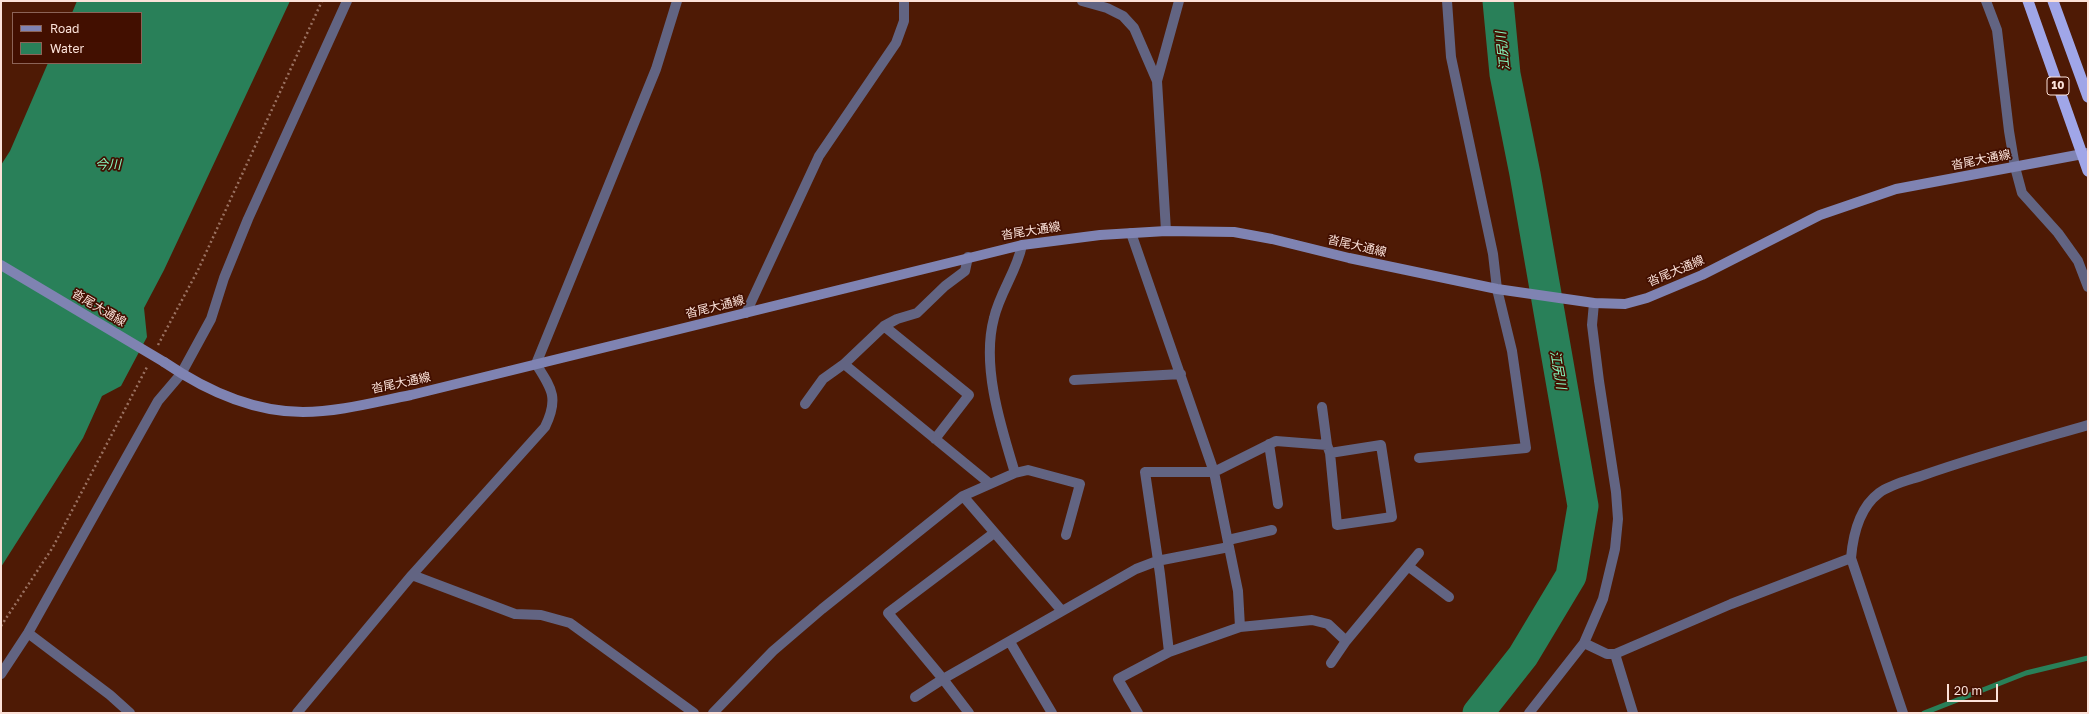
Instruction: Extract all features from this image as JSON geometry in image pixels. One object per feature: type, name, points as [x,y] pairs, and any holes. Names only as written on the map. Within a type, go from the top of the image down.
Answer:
[{"type":"highway","name":"10","points":[[2028,1],[2085,153],[2088,171]]},
{"type":"highway","name":"10","points":[[2053,1],[2088,97]]},
{"type":"main road","name":"沓尾大通線","points":[[1,265],[214,392],[244,403],[302,412],[342,409],[411,395],[968,257],[1022,245],[1100,235],[1166,231],[1234,232],[1272,238],[1349,258],[1497,289],[1594,303],[1625,304],[1646,298],[1702,275],[1820,215],[1896,190],[2085,153]]},
{"type":"street","points":[[1,674],[28,633],[158,401],[182,374],[211,319],[224,278],[248,219],[347,1]]},
{"type":"street","points":[[297,713],[412,575],[545,427],[553,411],[553,396],[548,383],[536,364],[656,69],[677,1]]},
{"type":"street","points":[[746,313],[819,156],[896,43],[904,20],[904,1]]},
{"type":"street","points":[[1082,1],[1107,8],[1123,16],[1134,28],[1157,81]]},
{"type":"street","points":[[1166,231],[1157,81],[1179,1]]},
{"type":"street","points":[[1419,458],[1526,448],[1512,351],[1497,289],[1494,254],[1451,57],[1447,1]]},
{"type":"street","points":[[1986,1],[1997,30],[2015,167],[2022,193],[2058,233],[2078,261],[2088,287]]},
{"type":"street","points":[[1130,233],[1181,374],[1214,472],[1238,591],[1240,627]]},
{"type":"street","points":[[1015,473],[1001,426],[990,371],[993,318],[1019,260],[1022,245]]},
{"type":"street","points":[[805,404],[823,379],[844,364],[884,326],[896,319],[917,313],[945,286],[965,271],[968,257]]},
{"type":"street","points":[[1529,713],[1584,643],[1603,599],[1614,549],[1618,518],[1616,492],[1592,325],[1594,303]]},
{"type":"street","points":[[884,326],[969,395],[935,439]]},
{"type":"street","points":[[844,364],[988,483]]},
{"type":"street","points":[[1074,380],[1181,374]]},
{"type":"street","points":[[1168,652],[1145,472],[1214,472],[1276,441],[1329,449],[1381,445],[1392,517],[1337,525],[1329,449],[1322,407]]},
{"type":"street","points":[[1903,713],[1851,558],[1852,540],[1867,505],[1880,493],[1947,467],[2088,425]]},
{"type":"street","points":[[1269,444],[1278,504]]},
{"type":"street","points":[[713,713],[778,646],[963,496],[988,483],[1028,470],[1080,484],[1066,535]]},
{"type":"street","points":[[963,496],[1062,611]]},
{"type":"street","points":[[914,697],[1136,569],[1157,561],[1272,530]]},
{"type":"street","points":[[970,713],[888,613],[994,533]]},
{"type":"street","points":[[1331,664],[1346,642],[1419,553]]},
{"type":"street","points":[[1584,643],[1607,654],[1615,654],[1731,604],[1851,558]]},
{"type":"street","points":[[1408,566],[1449,597]]},
{"type":"street","points":[[412,575],[515,614],[541,616],[570,623],[694,713]]},
{"type":"street","points":[[1138,713],[1118,679],[1168,652],[1240,627],[1312,620],[1328,624],[1346,642]]},
{"type":"street","points":[[28,633],[110,695],[130,713]]},
{"type":"street","points":[[1010,642],[1052,713]]},
{"type":"street","points":[[1615,654],[1633,713]]},
{"type":"path","points":[[158,346],[198,270],[322,1]]},
{"type":"path","points":[[1,626],[52,547],[150,360]]},
{"type":"water","name":"今川","points":[[77,1],[290,1],[164,270],[144,308],[147,337],[121,386],[102,396],[83,438],[1,567],[1,165],[10,151],[48,64],[142,64],[142,12],[72,12]]},
{"type":"waterway","name":"江尻川","points":[[1478,713],[1523,656],[1571,576],[1583,506],[1525,174],[1505,74],[1498,1]]},
{"type":"waterway","points":[[1924,713],[2026,673],[2088,658]]}]
